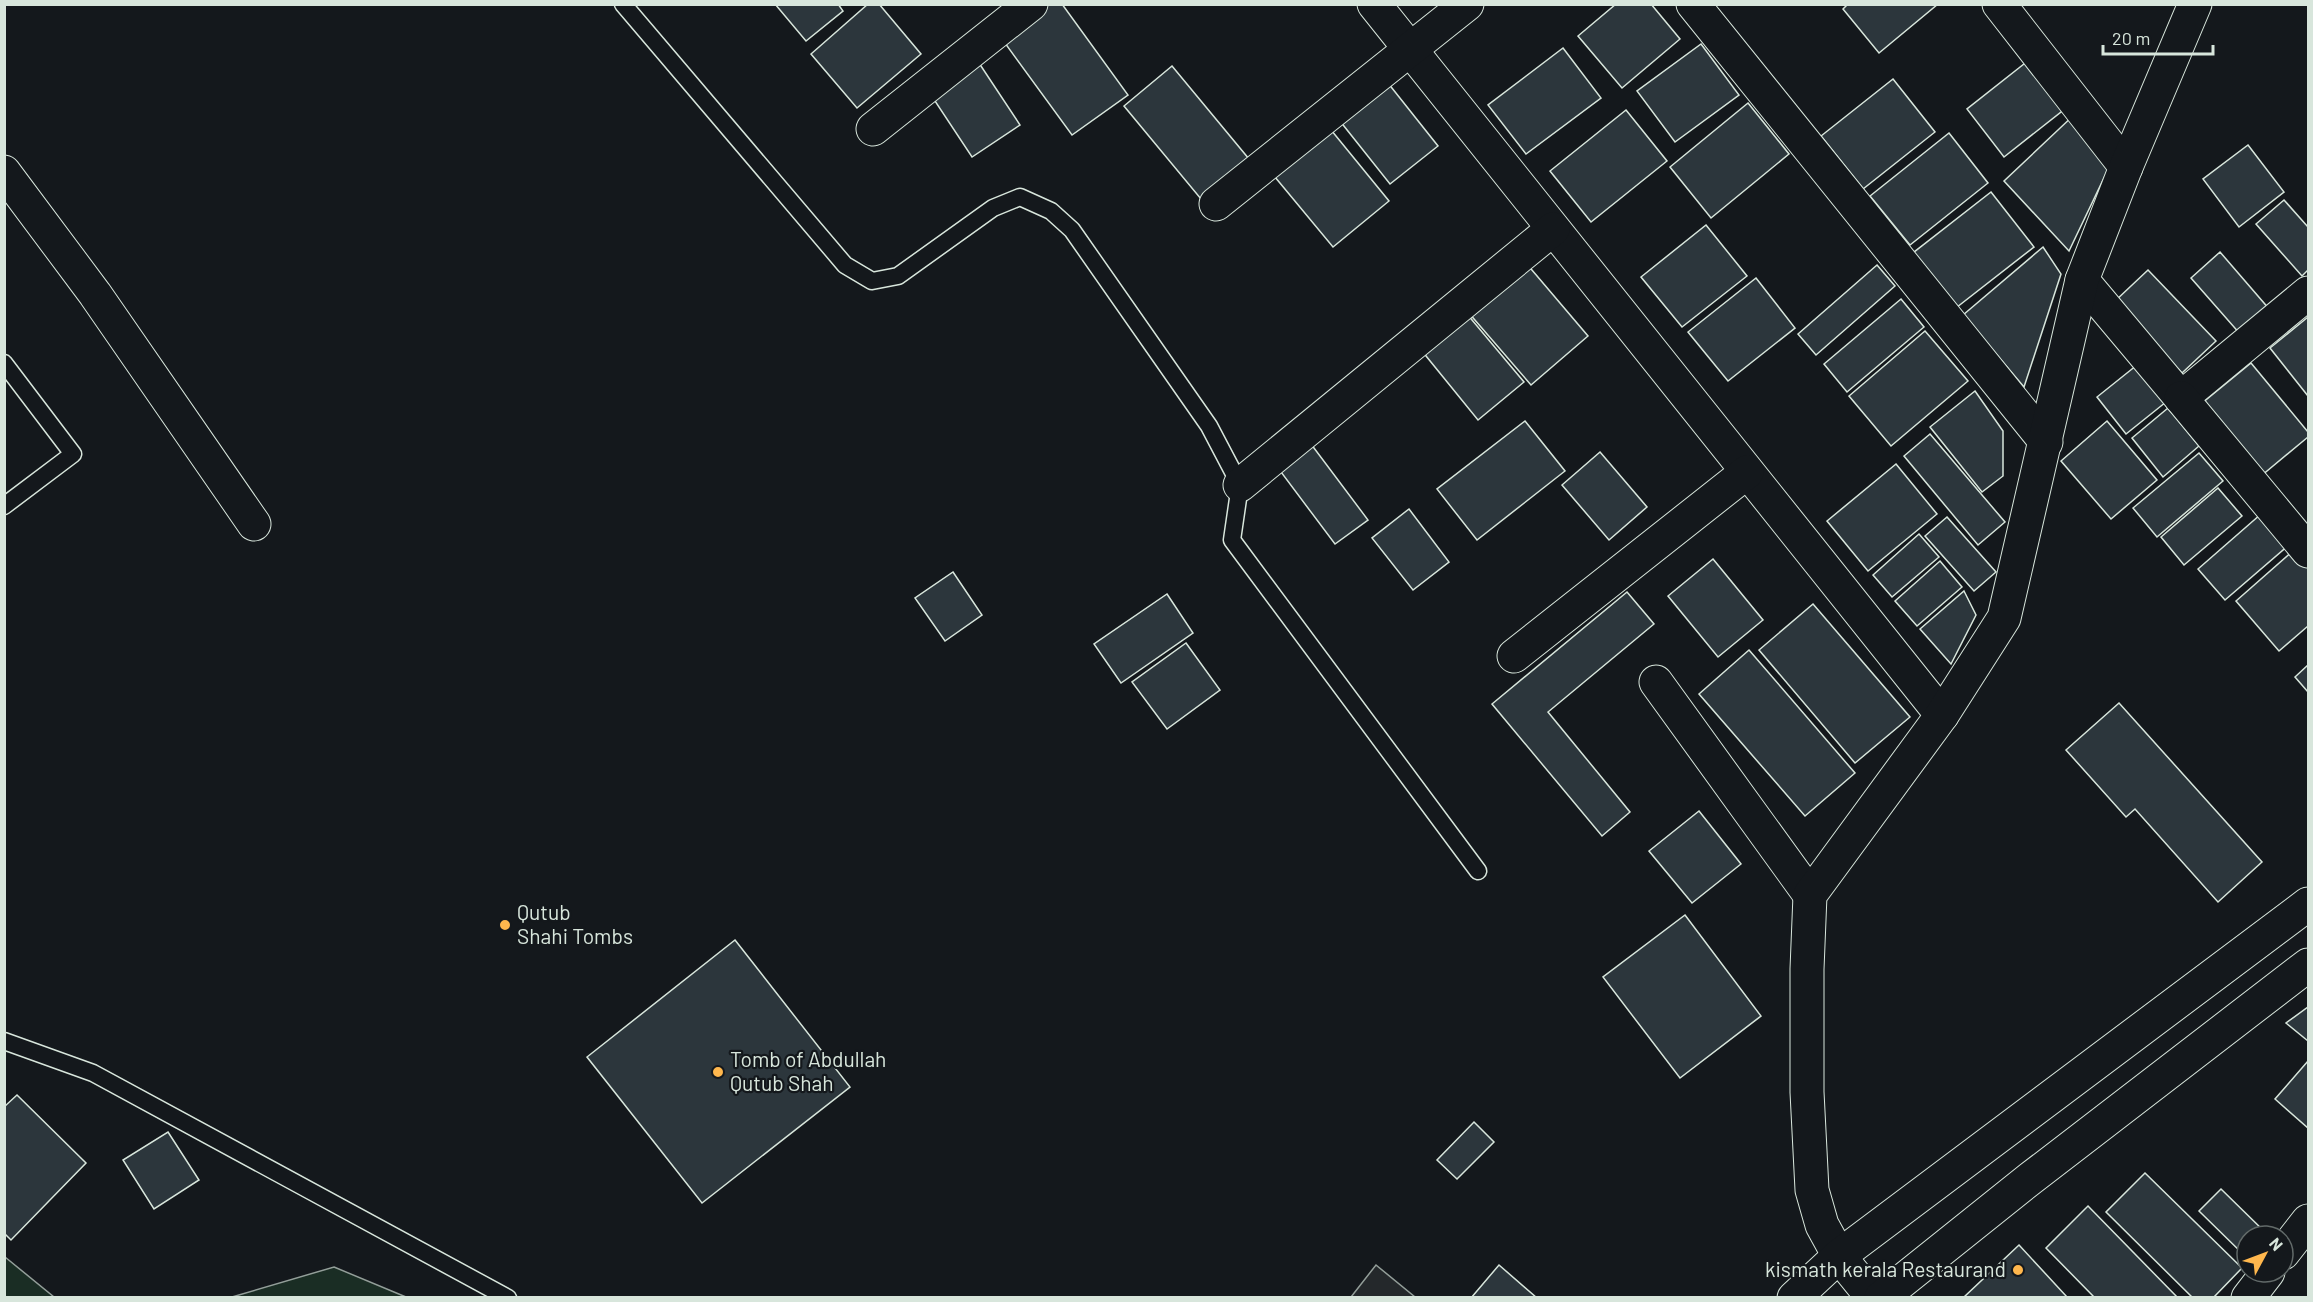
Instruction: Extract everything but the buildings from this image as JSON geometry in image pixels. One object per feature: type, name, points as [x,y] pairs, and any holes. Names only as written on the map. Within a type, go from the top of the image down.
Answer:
[{"type":"street","points":[[873,129],[1031,4]]},
{"type":"street","points":[[1374,4],[1942,715]]},
{"type":"street","points":[[1216,204],[1467,4]]},
{"type":"street","points":[[1693,4],[2046,442]]},
{"type":"street","points":[[2000,4],[2126,167]]},
{"type":"street","points":[[1873,1298],[1839,1256],[1822,1225],[1812,1190],[1807,1092],[1807,969],[1810,896],[1942,715],[2004,618],[2082,280],[2126,167],[2195,4]]},
{"type":"street","points":[[4,172],[95,294],[254,524]]},
{"type":"street","points":[[1240,485],[1553,229]]},
{"type":"street","points":[[2082,280],[2308,551]]},
{"type":"street","points":[[2181,398],[2308,293]]},
{"type":"street","points":[[1514,656],[1747,471]]},
{"type":"street","points":[[1656,682],[1810,896]]},
{"type":"street","points":[[1794,1298],[1839,1256],[2308,904]]},
{"type":"street","points":[[1881,1298],[2031,1178],[2308,965]]},
{"type":"street","points":[[2295,1238],[2308,1221]]},
{"type":"street","points":[[2248,1298],[2259,1284]]},
{"type":"lane","points":[[622,4],[845,265],[872,281],[898,276],[993,208],[1020,197],[1051,211],[1071,230],[1209,426],[1240,485],[1232,540],[1478,872]]},
{"type":"lane","points":[[4,363],[74,454],[4,506]]},
{"type":"lane","points":[[4,1041],[93,1073],[508,1298]]},
{"type":"green space","points":[[5,1257],[54,1297],[5,1297]]},
{"type":"green space","points":[[334,1267],[406,1297],[232,1297]]},
{"type":"shaded area","points":[[1376,1265],[1415,1297],[1351,1297]]},
{"type":"place","name":"Qutub Shahi Tombs","points":[[505,925]]},
{"type":"place","name":"Tomb of Abdullah Qutub Shah","points":[[718,1072]]},
{"type":"place","name":"kismath kerala Restaurand","points":[[2018,1270]]}]
